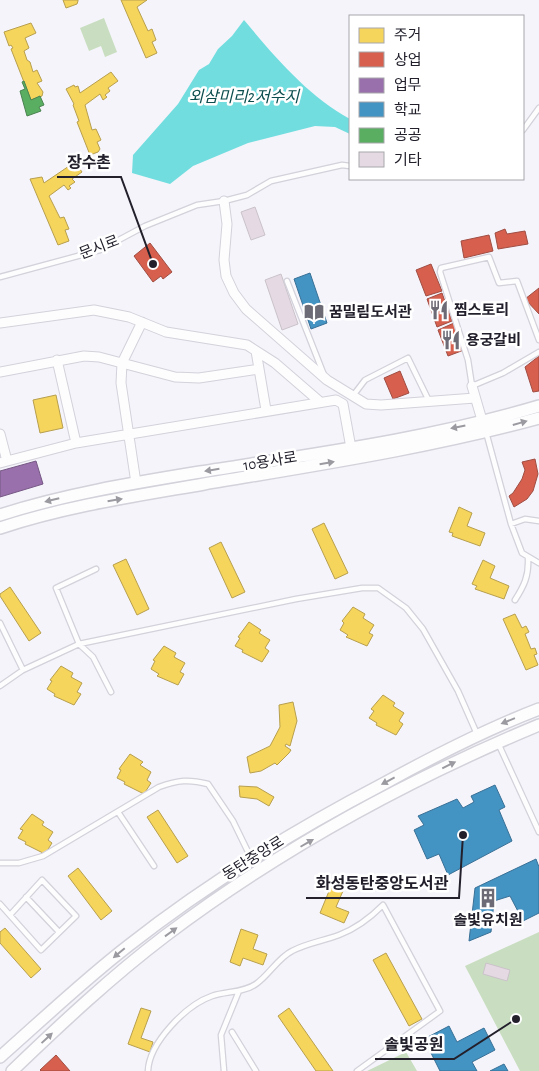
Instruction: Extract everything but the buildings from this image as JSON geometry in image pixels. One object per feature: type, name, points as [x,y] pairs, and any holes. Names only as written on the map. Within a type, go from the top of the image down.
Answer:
[{"type":"street","points":[[224,202],[227,224],[224,260],[226,276],[234,294],[258,322],[327,380],[366,404],[381,406],[475,398]]},
{"type":"street","points":[[0,323],[94,310],[106,311],[142,322],[166,332],[247,344],[319,401]]},
{"type":"street","points":[[136,483],[121,383],[122,363],[142,322]]},
{"type":"street","points":[[256,351],[266,410]]},
{"type":"street","points":[[0,372],[84,356],[99,357],[175,377],[199,378],[259,369]]},
{"type":"street","points":[[57,360],[76,443]]},
{"type":"street","points":[[472,386],[484,427]]},
{"type":"street","points":[[0,434],[4,462],[76,443],[319,401],[336,400],[343,404],[351,448]]},
{"type":"street","name":"10용사로","points":[[0,528],[94,503],[400,450],[484,427],[539,406]]},
{"type":"street","name":"10용사로","points":[[0,515],[57,498],[136,483],[539,418]]},
{"type":"street","name":"동탄중앙로","points":[[0,1057],[127,946],[183,904],[251,858],[357,797],[477,734],[539,709]]},
{"type":"street","name":"동탄중앙로","points":[[12,1071],[100,989],[200,911],[284,856],[421,778],[539,724]]},
{"type":"lane","points":[[524,129],[539,108]]},
{"type":"lane","name":"문시로","points":[[0,277],[100,250],[180,210],[197,204],[224,202],[247,195],[271,181],[342,165],[349,166]]},
{"type":"lane","points":[[539,340],[517,281],[499,283],[488,257],[444,266],[440,272],[468,360],[472,386],[503,373],[539,352]]},
{"type":"lane","points":[[287,281],[327,380]]},
{"type":"lane","points":[[352,397],[365,380],[408,358],[429,402]]},
{"type":"lane","points":[[484,427],[511,524],[522,553],[539,563]]},
{"type":"lane","points":[[511,524],[525,519],[539,521]]},
{"type":"lane","points":[[515,600],[526,582],[529,571],[528,558]]},
{"type":"lane","points":[[96,569],[56,588],[79,644],[93,657],[111,692]]},
{"type":"lane","points":[[0,686],[24,670],[79,644],[296,599],[362,588],[378,588],[406,608],[423,629],[458,691],[477,734]]},
{"type":"lane","points":[[0,623],[24,670]]},
{"type":"lane","points":[[497,742],[539,832]]},
{"type":"lane","points":[[0,863],[20,863],[43,856],[159,787],[177,780],[192,779],[208,784],[233,822],[251,858]]},
{"type":"lane","points":[[118,812],[154,866]]},
{"type":"lane","points":[[0,904],[41,950],[76,916],[42,880],[10,915]]},
{"type":"lane","points":[[26,897],[59,932]]},
{"type":"lane","points":[[148,1071],[150,1057],[160,1040],[181,1014],[211,996],[239,991],[255,985],[290,952],[315,941],[340,935],[372,916],[383,905],[440,1011],[357,1071]]},
{"type":"lane","points":[[224,1071],[221,1035],[239,991]]},
{"type":"lane","points":[[232,1032],[256,1071]]},
{"type":"green space","points":[[104,18],[117,52],[105,57],[101,46],[89,51],[80,28]]},
{"type":"green space","points":[[539,932],[539,1071],[520,1071],[465,966]]},
{"type":"green space","points":[[406,1052],[417,1071],[367,1071]]},
{"type":"water","name":"외삼미리2저수지","points":[[244,20],[293,75],[320,99],[349,118],[349,134],[335,127],[315,126],[248,143],[193,166],[170,184],[132,173],[133,155],[178,104],[199,70],[209,64],[218,49],[232,36]]},
{"type":"place","name":"장수촌","points":[[153,264]]},
{"type":"place","name":"찜스토리","points":[[439,310]]},
{"type":"place","name":"꿈밀림도서관","points":[[314,312]]},
{"type":"place","name":"용궁갈비","points":[[451,340]]},
{"type":"place","name":"화성동탄중앙도서관","points":[[463,835]]},
{"type":"place","name":"솔빛유치원","points":[[488,898]]},
{"type":"place","name":"솔빛공원","points":[[516,1019]]}]
